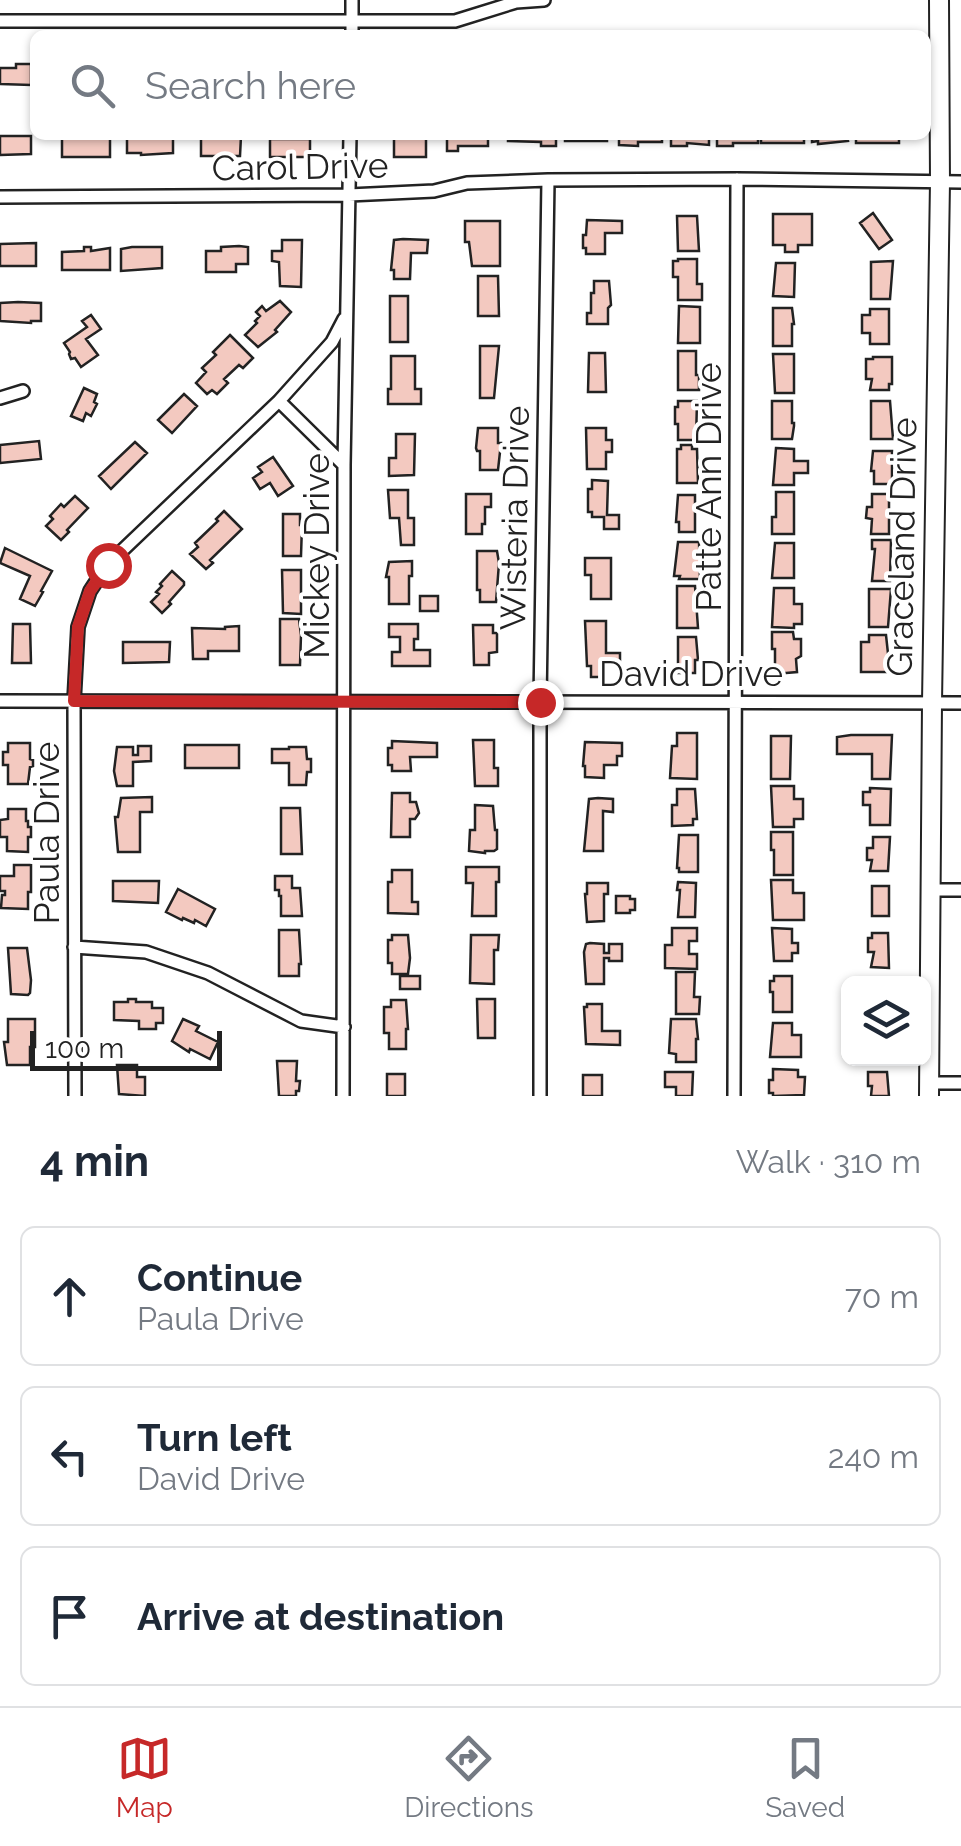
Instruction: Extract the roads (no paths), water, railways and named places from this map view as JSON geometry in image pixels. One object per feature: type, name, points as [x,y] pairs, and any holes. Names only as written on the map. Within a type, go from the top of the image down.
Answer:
[{"type":"street","points":[[352,0],[352,28]]},
{"type":"street","points":[[0,21],[352,28],[454,21],[516,2],[544,0]]},
{"type":"street","name":"Graceland Drive","points":[[929,1090],[939,0]]},
{"type":"street","name":"Mickey Drive","points":[[343,1096],[344,465],[350,140]]},
{"type":"street","name":"Patte Ann Drive","points":[[734,1096],[737,178]]},
{"type":"street","name":"Carol Drive","points":[[0,197],[349,196],[548,180],[961,182]]},
{"type":"street","name":"Wisteria Drive","points":[[540,1096],[540,702],[548,180]]},
{"type":"street","name":"Paula Drive","points":[[74,1096],[74,701],[78,627],[90,591],[108,565],[279,401],[332,342],[347,315]]},
{"type":"street","points":[[0,398],[23,390]]},
{"type":"street","points":[[279,401],[344,465]]},
{"type":"street","name":"David Drive","points":[[0,700],[961,702]]},
{"type":"street","points":[[930,890],[961,890]]},
{"type":"street","points":[[74,947],[146,952],[208,973],[301,1021],[344,1027]]},
{"type":"street","points":[[929,1090],[961,1083]]}]
